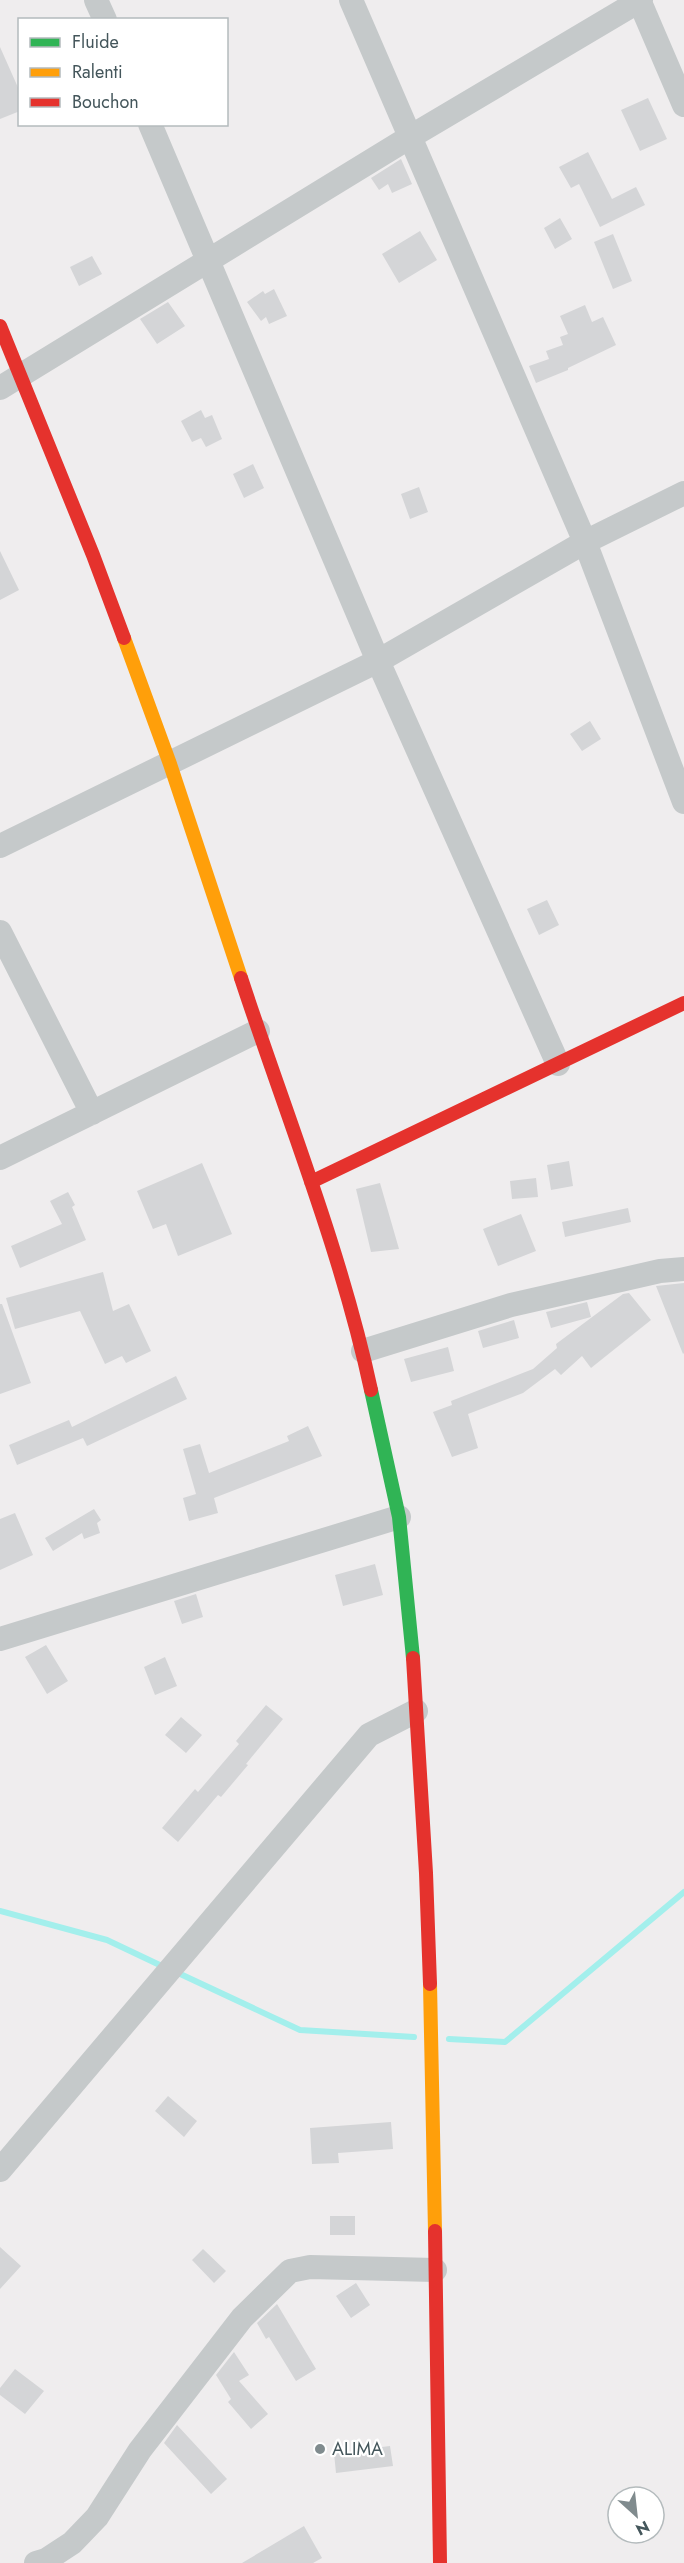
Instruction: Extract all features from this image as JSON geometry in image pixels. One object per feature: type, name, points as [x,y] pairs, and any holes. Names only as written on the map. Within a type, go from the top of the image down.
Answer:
[{"type":"main road","points":[[0,326],[93,555],[170,764],[258,1031],[311,1182],[363,1351],[399,1516],[416,1711],[426,1873],[432,2043],[440,2563]]},
{"type":"main road","points":[[311,1182],[684,1003]]},
{"type":"street","points":[[96,0],[104,18]]},
{"type":"street","points":[[351,0],[585,542],[684,801]]},
{"type":"street","points":[[0,388],[410,137],[640,0],[684,105]]},
{"type":"street","points":[[151,126],[378,661],[558,1064]]},
{"type":"street","points":[[0,846],[378,661],[585,542],[684,493]]},
{"type":"street","points":[[0,932],[92,1113]]},
{"type":"street","points":[[0,1158],[258,1031]]},
{"type":"street","points":[[363,1351],[511,1305],[660,1271],[684,1269]]},
{"type":"street","points":[[0,1639],[399,1516]]},
{"type":"street","points":[[0,2170],[369,1735],[416,1711]]},
{"type":"street","points":[[36,2563],[46,2560],[72,2543],[97,2517],[140,2450],[242,2318],[290,2271],[310,2267],[435,2270]]},
{"type":"building","points":[[0,47],[18,88],[18,112],[0,119]]},
{"type":"building","points":[[648,98],[667,139],[640,151],[621,110]]},
{"type":"building","points":[[588,152],[612,199],[636,187],[645,205],[600,227],[579,184],[571,188],[559,167]]},
{"type":"building","points":[[401,159],[412,184],[392,193],[388,184],[379,190],[371,178]]},
{"type":"building","points":[[560,218],[572,239],[555,249],[544,228]]},
{"type":"building","points":[[420,231],[437,260],[399,283],[382,254]]},
{"type":"building","points":[[613,234],[632,281],[613,289],[594,242]]},
{"type":"building","points":[[92,256],[102,274],[79,286],[70,267]]},
{"type":"building","points":[[274,289],[287,316],[269,324],[266,317],[261,321],[247,302],[263,291],[265,294]]},
{"type":"building","points":[[168,302],[185,326],[157,344],[140,319]]},
{"type":"building","points":[[585,305],[592,322],[603,317],[616,345],[568,370],[536,383],[529,366],[549,359],[546,351],[563,345],[560,337],[568,334],[560,316]]},
{"type":"building","points":[[201,410],[205,418],[212,415],[222,439],[206,447],[201,438],[192,442],[181,421]]},
{"type":"building","points":[[253,464],[264,488],[244,498],[233,474]]},
{"type":"building","points":[[419,487],[428,512],[410,519],[401,494]]},
{"type":"building","points":[[0,551],[19,590],[0,600]]},
{"type":"building","points":[[590,721],[601,739],[582,751],[570,734]]},
{"type":"building","points":[[547,900],[559,925],[539,935],[527,909]]},
{"type":"building","points":[[569,1161],[573,1186],[551,1190],[547,1165]]},
{"type":"building","points":[[202,1163],[232,1234],[178,1256],[166,1224],[153,1229],[137,1191]]},
{"type":"building","points":[[536,1178],[538,1197],[512,1199],[510,1181]]},
{"type":"building","points":[[380,1183],[399,1249],[371,1252],[356,1189]]},
{"type":"building","points":[[68,1192],[75,1205],[72,1207],[86,1240],[20,1268],[11,1246],[62,1224],[50,1201]]},
{"type":"building","points":[[628,1208],[631,1222],[565,1237],[562,1222]]},
{"type":"building","points":[[521,1214],[536,1251],[498,1266],[483,1229]]},
{"type":"building","points":[[103,1272],[113,1311],[129,1304],[151,1351],[126,1363],[122,1356],[105,1364],[80,1311],[15,1329],[6,1298]]},
{"type":"building","points":[[684,1283],[684,1353],[683,1354],[656,1286]]},
{"type":"building","points":[[629,1293],[651,1320],[591,1368],[582,1356],[561,1375],[555,1369],[523,1393],[468,1414],[478,1448],[452,1457],[433,1412],[452,1405],[451,1401],[533,1369],[557,1348],[556,1344],[623,1294]]},
{"type":"building","points":[[587,1302],[591,1317],[551,1328],[546,1312]]},
{"type":"building","points":[[0,1304],[2,1304],[31,1383],[0,1394]]},
{"type":"building","points":[[514,1320],[519,1338],[483,1348],[478,1331]]},
{"type":"building","points":[[448,1347],[454,1371],[411,1382],[404,1359]]},
{"type":"building","points":[[176,1376],[187,1399],[87,1446],[83,1438],[17,1465],[9,1445],[69,1420],[72,1427]]},
{"type":"building","points":[[308,1426],[322,1456],[214,1498],[218,1513],[189,1521],[183,1498],[196,1494],[183,1449],[200,1444],[209,1473],[289,1441],[287,1436]]},
{"type":"building","points":[[94,1509],[101,1520],[97,1523],[100,1533],[84,1539],[82,1533],[53,1551],[45,1538]]},
{"type":"building","points":[[15,1513],[33,1555],[0,1570],[0,1519]]},
{"type":"building","points":[[375,1564],[383,1595],[343,1606],[335,1575]]},
{"type":"building","points":[[196,1594],[203,1617],[182,1624],[174,1601]]},
{"type":"building","points":[[46,1645],[68,1681],[47,1694],[25,1657]]},
{"type":"building","points":[[165,1657],[177,1686],[155,1695],[144,1667]]},
{"type":"building","points":[[266,1705],[283,1719],[221,1797],[218,1795],[178,1842],[162,1828],[195,1789],[198,1792],[239,1744],[236,1741]]},
{"type":"building","points":[[181,1717],[202,1735],[186,1753],[165,1735]]},
{"type":"building","points":[[168,2096],[197,2121],[184,2137],[155,2111]]},
{"type":"building","points":[[391,2122],[393,2149],[338,2153],[339,2163],[312,2164],[310,2128]]},
{"type":"building","points":[[330,2216],[355,2216],[355,2235],[330,2235]]},
{"type":"building","points":[[0,2247],[21,2266],[0,2289]]},
{"type":"building","points":[[203,2249],[226,2271],[214,2283],[192,2260]]},
{"type":"building","points":[[356,2283],[370,2305],[351,2318],[336,2296]]},
{"type":"building","points":[[277,2304],[316,2369],[296,2381],[269,2337],[266,2339],[257,2323]]},
{"type":"building","points":[[234,2352],[249,2375],[239,2381],[268,2414],[251,2429],[228,2402],[231,2399],[216,2375]]},
{"type":"building","points":[[15,2369],[44,2391],[25,2414],[0,2395],[0,2388]]},
{"type":"building","points":[[177,2425],[227,2479],[211,2494],[164,2443]]},
{"type":"building","points":[[390,2446],[393,2466],[336,2473],[334,2453]]},
{"type":"building","points":[[304,2526],[322,2558],[313,2563],[242,2563]]},
{"type":"waterway","points":[[449,2039],[505,2042],[684,1892]]},
{"type":"waterway","points":[[0,1911],[107,1940],[166,1968]]},
{"type":"waterway","points":[[176,1972],[300,2030],[414,2037]]},
{"type":"traffic: fast","points":[[371,1390],[399,1517],[413,1658]]},
{"type":"traffic: slow","points":[[124,638],[170,764],[241,978]]},
{"type":"traffic: slow","points":[[430,1984],[435,2231]]},
{"type":"traffic: jam","points":[[0,326],[93,555],[124,638]]},
{"type":"traffic: jam","points":[[241,978],[329,1234],[359,1338],[371,1390]]},
{"type":"traffic: jam","points":[[311,1182],[684,1003]]},
{"type":"traffic: jam","points":[[413,1658],[430,1984]]},
{"type":"traffic: jam","points":[[435,2231],[440,2563]]},
{"type":"place","name":"ALIMA","points":[[320,2449]]}]
